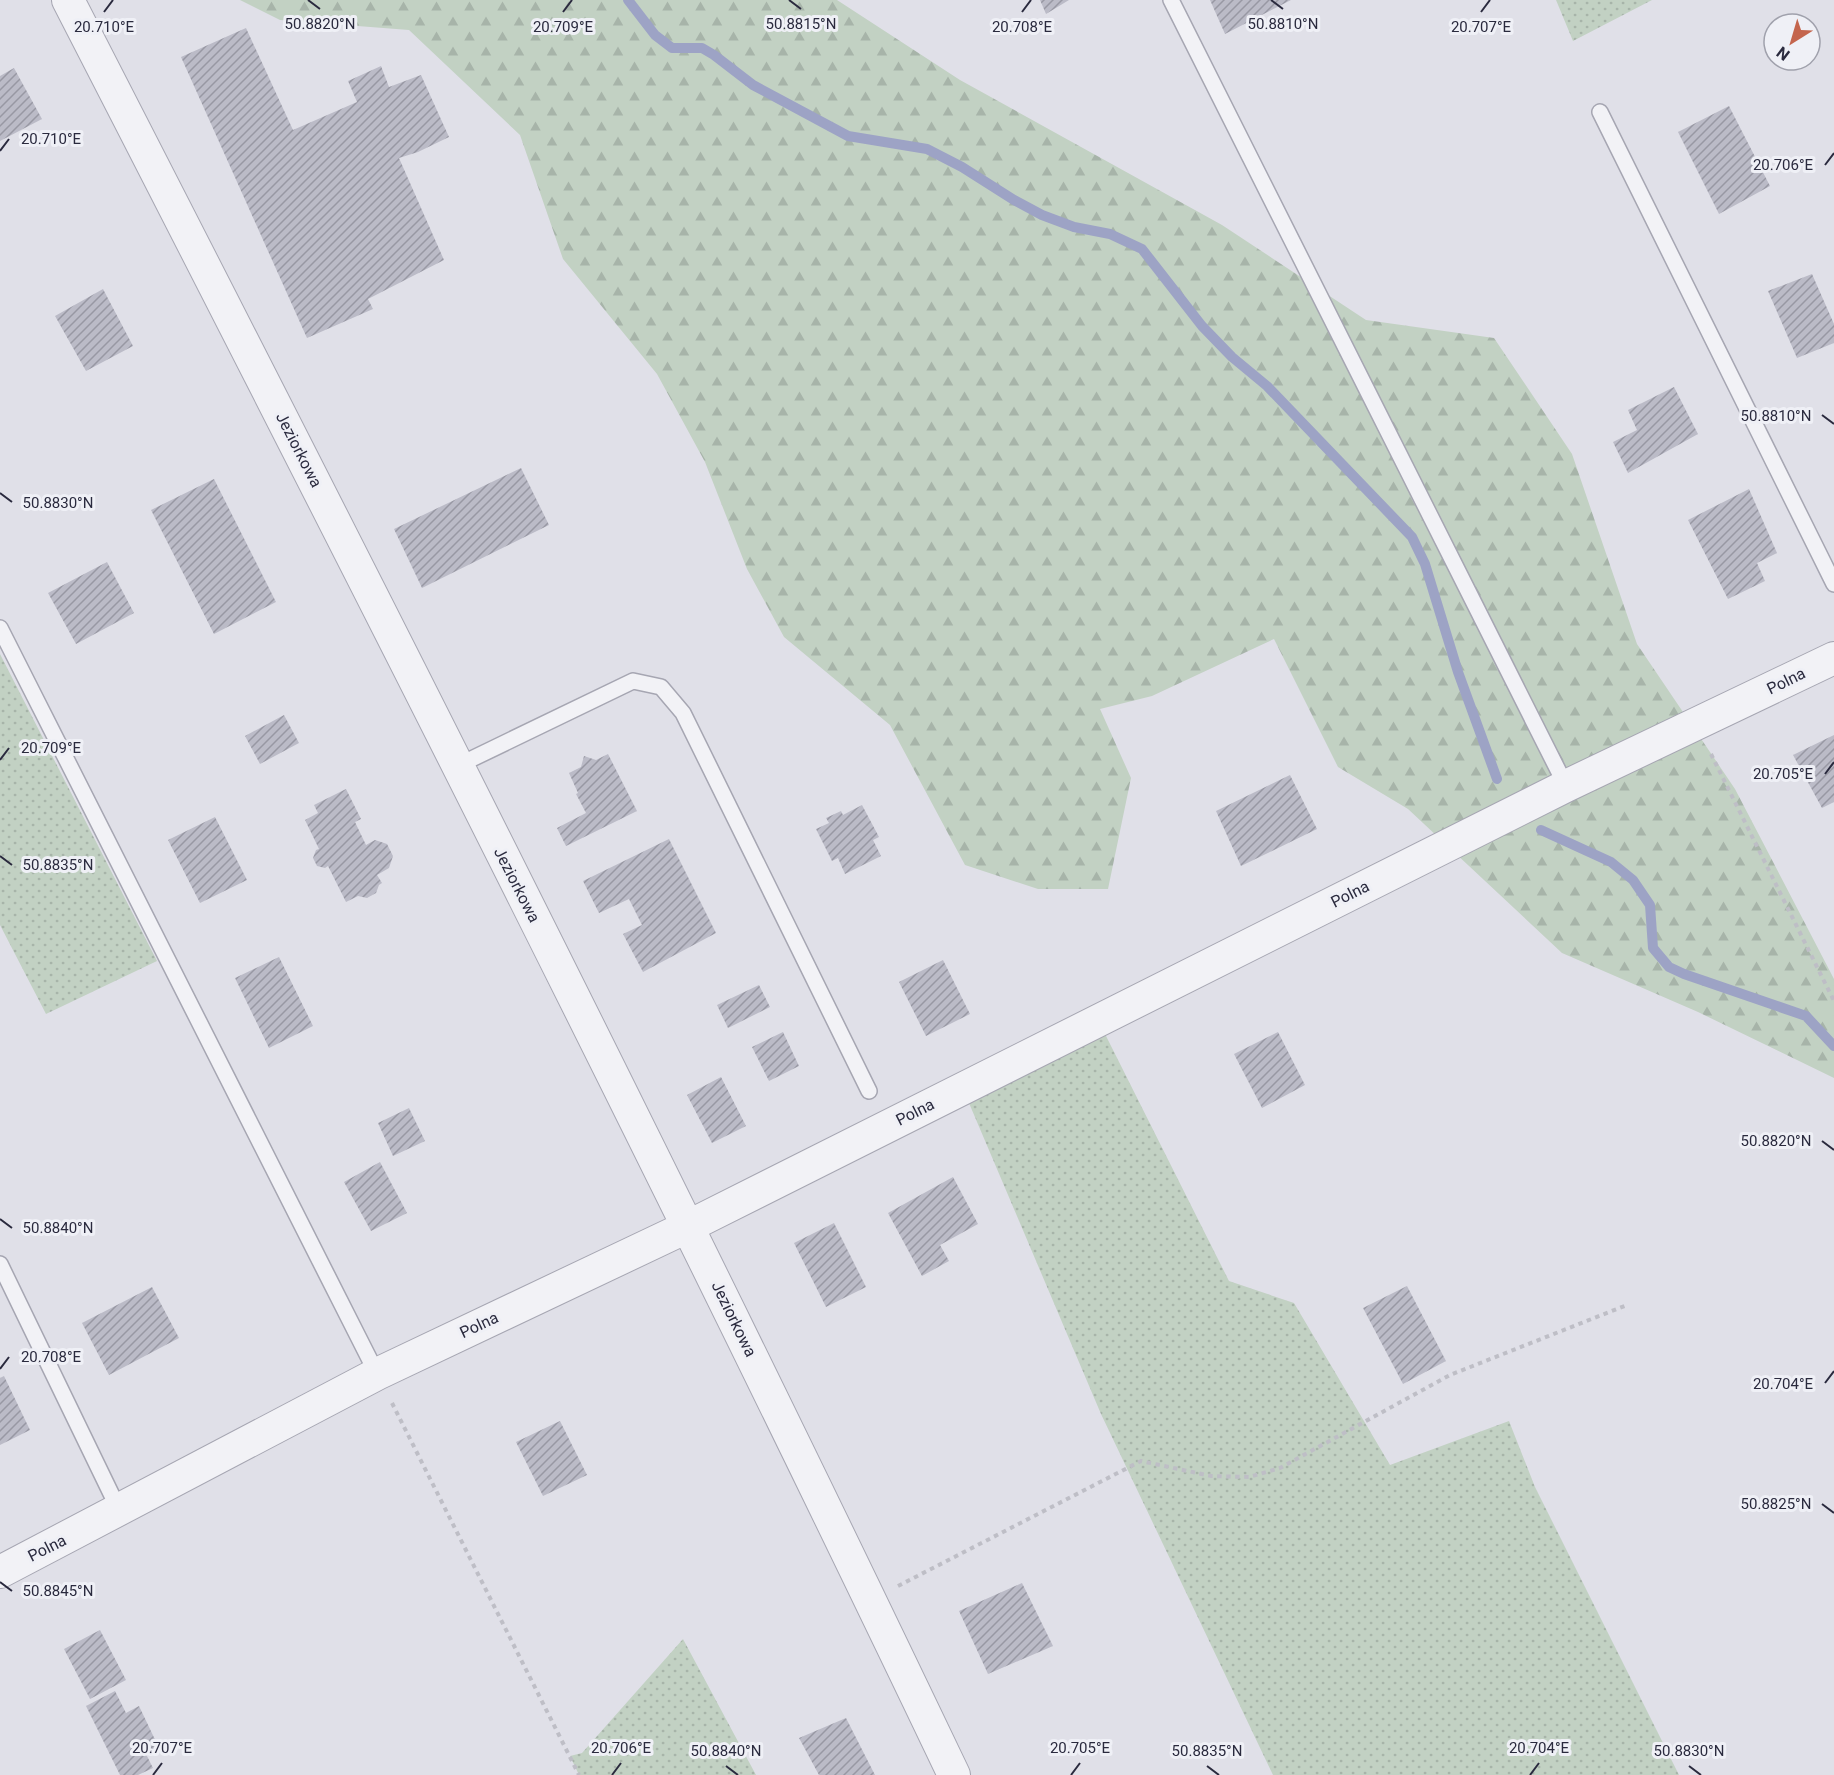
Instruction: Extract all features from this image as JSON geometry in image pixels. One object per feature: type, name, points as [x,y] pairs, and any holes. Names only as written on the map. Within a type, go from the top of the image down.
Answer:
[{"type":"street","name":"Jeziorkowa","points":[[68,0],[277,407],[688,1226],[954,1775]]},
{"type":"street","name":"Polna","points":[[0,1572],[377,1374],[688,1226],[1566,786],[1834,658]]},
{"type":"lane","points":[[1171,0],[1566,786]]},
{"type":"lane","points":[[1600,112],[1834,584]]},
{"type":"lane","points":[[0,628],[377,1374]]},
{"type":"lane","points":[[457,766],[633,681],[661,687],[683,713],[869,1091]]},
{"type":"lane","points":[[0,1264],[119,1510]]},
{"type":"path","points":[[1696,724],[1834,1001]]},
{"type":"path","points":[[871,1600],[1141,1461],[1211,1476],[1249,1477],[1280,1468],[1450,1375],[1627,1305]]},
{"type":"path","points":[[377,1374],[579,1775]]},
{"type":"green space","points":[[240,0],[837,0],[960,80],[1222,225],[1366,320],[1494,338],[1572,454],[1637,644],[1735,789],[1834,979],[1834,1078],[1698,1012],[1562,953],[1408,809],[1338,767],[1274,639],[1152,696],[1100,709],[1131,778],[1108,889],[1038,889],[965,865],[890,725],[784,637],[747,569],[705,462],[657,374],[563,259],[520,135],[409,30],[280,20]]},
{"type":"green space","points":[[1556,0],[1652,0],[1573,41]]},
{"type":"green space","points":[[0,654],[157,961],[46,1014],[0,925]]},
{"type":"green space","points":[[1103,1030],[1229,1281],[1294,1303],[1390,1465],[1509,1421],[1535,1487],[1679,1775],[1273,1775],[1101,1414],[966,1096]]},
{"type":"green space","points":[[683,1639],[756,1775],[579,1775],[570,1756],[582,1753]]},
{"type":"building","points":[[1040,0],[1069,0],[1046,14]]},
{"type":"building","points":[[1210,0],[1291,0],[1225,34]]},
{"type":"building","points":[[246,28],[293,130],[357,102],[348,81],[381,66],[389,87],[421,75],[449,137],[418,152],[399,158],[444,260],[368,299],[373,309],[307,338],[181,57]]},
{"type":"building","points":[[14,68],[42,119],[0,141],[0,76]]},
{"type":"building","points":[[1729,106],[1770,186],[1719,214],[1678,132]]},
{"type":"building","points":[[1812,274],[1834,324],[1834,343],[1797,358],[1768,291]]},
{"type":"building","points":[[103,289],[133,346],[86,371],[55,316]]},
{"type":"building","points":[[1674,387],[1698,434],[1628,473],[1613,442],[1637,430],[1628,410]]},
{"type":"building","points":[[521,468],[549,525],[422,588],[394,529]]},
{"type":"building","points":[[214,479],[276,602],[214,634],[151,510]]},
{"type":"building","points":[[1749,489],[1777,553],[1757,563],[1765,581],[1728,599],[1688,520]]},
{"type":"building","points":[[107,562],[134,613],[76,644],[48,593]]},
{"type":"building","points":[[284,715],[299,743],[260,764],[245,736]]},
{"type":"building","points":[[1834,735],[1834,802],[1822,808],[1793,755]]},
{"type":"building","points":[[608,754],[637,811],[566,846],[557,828],[586,813],[569,773],[581,767],[584,756],[596,760]]},
{"type":"building","points":[[1290,775],[1317,829],[1241,866],[1216,811]]},
{"type":"building","points":[[346,789],[361,819],[355,822],[366,845],[375,840],[387,844],[393,856],[389,868],[377,875],[382,883],[376,893],[367,898],[358,896],[346,902],[328,866],[325,868],[317,866],[313,858],[316,850],[319,849],[305,820],[318,813],[314,805]]},
{"type":"building","points":[[862,805],[879,837],[873,840],[881,856],[845,874],[838,858],[832,861],[816,829],[829,823],[826,818],[841,811],[843,815]]},
{"type":"building","points":[[215,817],[247,880],[200,903],[168,840]]},
{"type":"building","points":[[669,839],[716,933],[643,972],[623,934],[642,925],[629,899],[599,913],[583,881]]},
{"type":"building","points":[[279,957],[313,1026],[269,1048],[235,978]]},
{"type":"building","points":[[943,960],[970,1014],[926,1036],[899,982]]},
{"type":"building","points":[[759,985],[770,1007],[728,1028],[717,1005]]},
{"type":"building","points":[[783,1032],[799,1066],[769,1081],[752,1047]]},
{"type":"building","points":[[1278,1032],[1305,1085],[1262,1108],[1234,1054]]},
{"type":"building","points":[[721,1077],[746,1126],[712,1143],[687,1095]]},
{"type":"building","points":[[409,1108],[425,1141],[393,1156],[378,1123]]},
{"type":"building","points":[[380,1162],[407,1213],[371,1231],[344,1182]]},
{"type":"building","points":[[953,1177],[978,1224],[940,1245],[949,1261],[922,1276],[888,1213]]},
{"type":"building","points":[[834,1223],[866,1287],[826,1307],[794,1243]]},
{"type":"building","points":[[1407,1286],[1446,1361],[1403,1384],[1363,1308]]},
{"type":"building","points":[[152,1287],[179,1338],[109,1375],[82,1323]]},
{"type":"building","points":[[4,1376],[30,1430],[0,1445],[0,1378]]},
{"type":"building","points":[[560,1421],[587,1475],[543,1496],[516,1442]]},
{"type":"building","points":[[1022,1583],[1053,1646],[988,1674],[959,1611]]},
{"type":"building","points":[[100,1630],[126,1680],[90,1699],[64,1649]]},
{"type":"building","points":[[115,1691],[126,1713],[139,1706],[159,1748],[146,1754],[153,1768],[138,1775],[120,1775],[86,1706]]},
{"type":"building","points":[[846,1718],[875,1775],[819,1775],[799,1738]]},
{"type":"waterway","points":[[628,0],[655,35],[672,48],[702,48],[753,85],[848,136],[927,149],[962,167],[1042,215],[1074,227],[1110,234],[1142,249],[1202,326],[1232,357],[1267,386],[1412,537],[1425,564],[1458,672],[1497,779]]},
{"type":"waterway","points":[[1541,830],[1611,862],[1633,880],[1650,905],[1653,948],[1669,967],[1806,1016],[1834,1046]]}]
